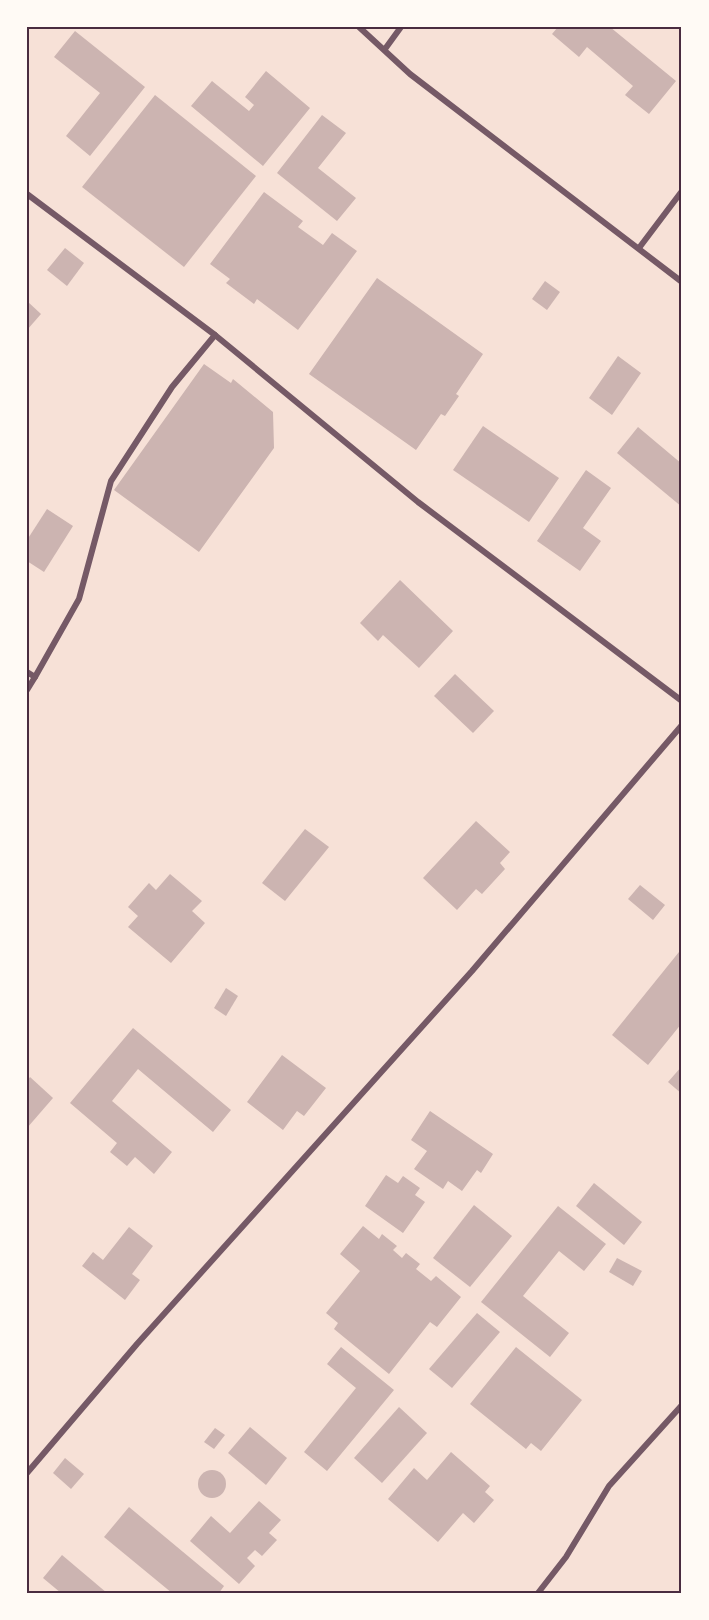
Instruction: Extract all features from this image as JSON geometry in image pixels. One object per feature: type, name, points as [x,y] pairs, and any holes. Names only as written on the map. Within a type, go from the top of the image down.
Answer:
[{"type":"street","points":[[359,27],[410,74],[682,282]]},
{"type":"street","points":[[385,49],[401,27]]},
{"type":"street","points":[[639,248],[682,191]]},
{"type":"street","points":[[27,194],[214,335],[418,502],[682,701]]},
{"type":"street","points":[[27,690],[79,598],[111,481],[172,387],[214,335]]},
{"type":"street","points":[[27,672],[35,677]]},
{"type":"street","points":[[27,1473],[137,1344],[471,971],[682,725]]},
{"type":"street","points":[[538,1593],[566,1557],[609,1486],[682,1405]]},
{"type":"building","points":[[558,27],[610,27],[676,81],[649,114],[625,95],[633,86],[587,47],[579,57],[552,34]]},
{"type":"building","points":[[75,31],[145,87],[90,156],[66,136],[100,93],[54,57]]},
{"type":"building","points":[[266,71],[310,108],[263,166],[191,106],[212,81],[249,111],[254,105],[245,97]]},
{"type":"building","points":[[155,95],[256,176],[184,267],[82,187]]},
{"type":"building","points":[[322,115],[346,133],[318,168],[356,198],[337,221],[277,173]]},
{"type":"building","points":[[264,192],[303,221],[298,227],[323,245],[332,233],[357,251],[298,330],[257,299],[254,304],[226,283],[230,279],[210,264]]},
{"type":"building","points":[[65,248],[84,263],[67,286],[47,270]]},
{"type":"building","points":[[377,278],[483,354],[456,394],[459,396],[445,416],[441,414],[416,450],[309,374]]},
{"type":"building","points":[[545,281],[560,292],[547,310],[532,299]]},
{"type":"building","points":[[27,301],[41,314],[27,330]]},
{"type":"building","points":[[618,356],[641,373],[612,415],[589,398]]},
{"type":"building","points":[[204,364],[231,383],[233,379],[273,412],[274,448],[199,552],[114,490]]},
{"type":"building","points":[[483,426],[559,478],[529,522],[453,470]]},
{"type":"building","points":[[638,427],[682,464],[682,507],[617,453]]},
{"type":"building","points":[[586,470],[611,488],[583,528],[601,541],[580,571],[537,541]]},
{"type":"building","points":[[47,509],[73,526],[44,572],[27,561],[27,540]]},
{"type":"building","points":[[400,580],[453,631],[419,668],[383,635],[378,641],[360,623]]},
{"type":"building","points":[[455,674],[494,711],[473,733],[434,696]]},
{"type":"building","points":[[476,821],[510,852],[500,863],[505,869],[482,894],[476,889],[457,910],[423,878]]},
{"type":"building","points":[[305,829],[329,847],[285,901],[262,883]]},
{"type":"building","points":[[170,874],[202,901],[192,911],[205,923],[171,963],[128,927],[138,916],[128,907],[149,883],[156,890]]},
{"type":"building","points":[[640,885],[665,905],[653,920],[628,899]]},
{"type":"building","points":[[679,952],[682,955],[682,1023],[648,1065],[612,1035]]},
{"type":"building","points":[[226,988],[238,996],[226,1016],[214,1008]]},
{"type":"building","points":[[133,1028],[231,1110],[213,1132],[138,1069],[112,1101],[172,1152],[154,1174],[135,1157],[127,1166],[110,1152],[117,1143],[70,1103]]},
{"type":"building","points":[[282,1055],[326,1088],[304,1116],[297,1111],[283,1130],[247,1102]]},
{"type":"building","points":[[682,1066],[682,1094],[668,1082]]},
{"type":"building","points":[[30,1077],[53,1098],[27,1128],[27,1081]]},
{"type":"building","points":[[430,1111],[493,1154],[481,1173],[477,1170],[462,1191],[448,1181],[443,1189],[414,1169],[427,1151],[411,1140]]},
{"type":"building","points":[[386,1175],[398,1183],[403,1176],[420,1188],[415,1195],[425,1202],[403,1233],[365,1206]]},
{"type":"building","points":[[594,1183],[642,1222],[624,1245],[576,1206]]},
{"type":"building","points":[[474,1205],[512,1236],[470,1287],[433,1258]]},
{"type":"building","points":[[558,1206],[606,1244],[584,1271],[559,1251],[523,1296],[569,1333],[550,1357],[481,1302]]},
{"type":"building","points":[[363,1226],[379,1239],[382,1234],[397,1246],[393,1250],[402,1258],[406,1253],[420,1264],[416,1269],[431,1281],[436,1276],[461,1297],[437,1327],[430,1322],[389,1374],[334,1329],[338,1323],[326,1313],[360,1271],[340,1254]]},
{"type":"building","points":[[129,1227],[153,1246],[132,1274],[140,1280],[125,1300],[82,1266],[93,1252],[103,1260]]},
{"type":"building","points":[[617,1258],[642,1271],[633,1286],[609,1272]]},
{"type":"building","points":[[477,1313],[500,1332],[452,1388],[429,1369]]},
{"type":"building","points":[[341,1347],[394,1390],[327,1471],[304,1452],[356,1388],[327,1364]]},
{"type":"building","points":[[516,1347],[582,1400],[541,1451],[531,1443],[526,1449],[470,1404]]},
{"type":"building","points":[[399,1407],[427,1433],[382,1483],[354,1458]]},
{"type":"building","points":[[250,1427],[287,1458],[266,1485],[228,1453]]},
{"type":"building","points":[[215,1428],[225,1435],[214,1449],[204,1442]]},
{"type":"building","points":[[451,1452],[490,1486],[485,1492],[494,1500],[474,1523],[463,1513],[438,1542],[388,1499],[414,1468],[427,1480]]},
{"type":"building","points":[[65,1458],[84,1474],[71,1489],[53,1473]]},
{"type":"building","points":[[212,1470],[222,1474],[226,1484],[222,1494],[212,1498],[202,1494],[198,1484],[202,1474]]},
{"type":"building","points":[[259,1501],[281,1520],[269,1533],[277,1540],[262,1556],[255,1550],[247,1558],[255,1566],[239,1584],[190,1541],[211,1516],[230,1533]]},
{"type":"building","points":[[129,1507],[224,1586],[219,1593],[172,1593],[104,1537]]},
{"type":"building","points":[[62,1555],[107,1593],[61,1593],[43,1578]]}]
